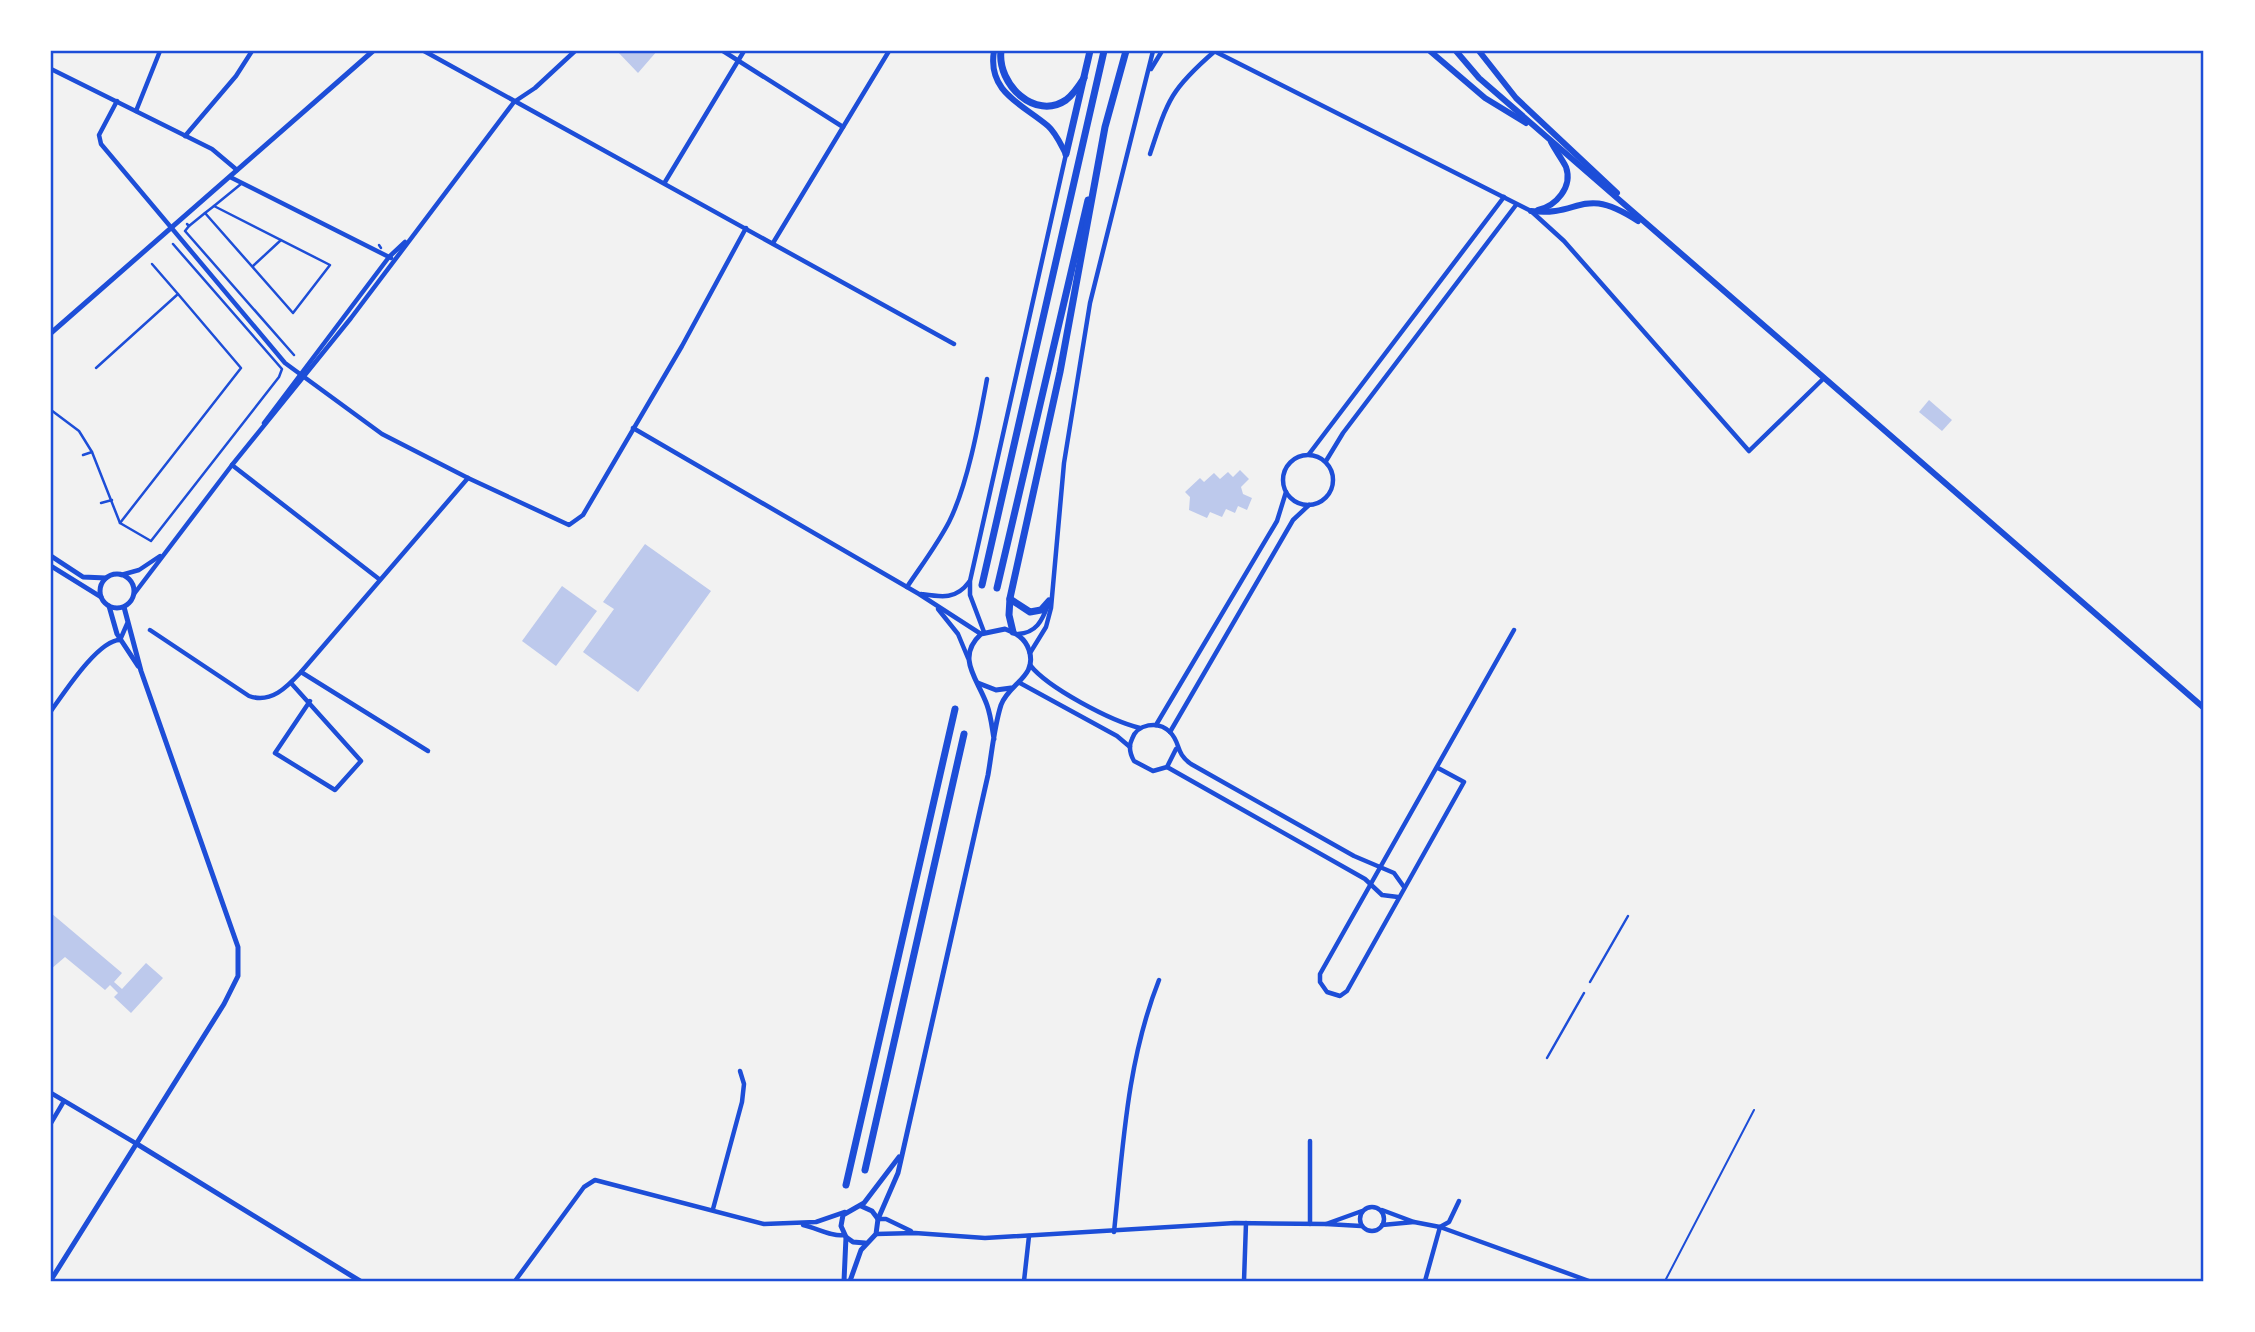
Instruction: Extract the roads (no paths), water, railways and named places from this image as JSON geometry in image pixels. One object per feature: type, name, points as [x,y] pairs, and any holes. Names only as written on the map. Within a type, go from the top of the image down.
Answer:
[{"type":"highway","points":[[1001,51],[1000,67],[1008,85],[1032,102],[1051,105],[1060,103],[1072,94],[1084,78]]},
{"type":"highway","points":[[1066,154],[1090,51]]},
{"type":"highway","points":[[982,585],[1104,51]]},
{"type":"highway","points":[[997,588],[1124,51]]},
{"type":"highway","points":[[1016,633],[1009,615],[1010,598],[1060,372],[1105,127]]},
{"type":"highway","points":[[1010,598],[1030,612],[1041,610],[1049,601]]},
{"type":"highway","points":[[846,1185],[956,709]]},
{"type":"highway","points":[[865,1170],[964,734]]},
{"type":"main road","points":[[994,51],[995,76],[1004,94],[1052,130],[1066,154]]},
{"type":"main road","points":[[1430,51],[1485,98],[1538,130]]},
{"type":"main road","points":[[1456,51],[1479,78],[1649,228],[2204,708]]},
{"type":"main road","points":[[1479,51],[1516,98],[1612,187],[1629,208]]},
{"type":"main road","points":[[1531,211],[1551,205],[1562,195],[1567,180],[1566,168],[1548,138]]},
{"type":"main road","points":[[1531,211],[1556,211],[1590,201],[1621,210],[1649,228]]},
{"type":"street","points":[[136,111],[160,51]]},
{"type":"street","points":[[186,136],[236,76],[252,51]]},
{"type":"street","points":[[51,333],[373,51]]},
{"type":"street","points":[[424,51],[954,344]]},
{"type":"street","points":[[302,375],[396,259],[514,102],[535,88],[575,51]]},
{"type":"street","points":[[723,51],[843,127]]},
{"type":"street","points":[[665,182],[744,51]]},
{"type":"street","points":[[773,243],[889,51]]},
{"type":"street","points":[[876,1234],[878,1219],[893,1187],[901,1154],[1003,700],[1030,665],[1030,653],[1046,626],[1052,591],[1064,463],[1090,303],[1153,51]]},
{"type":"street","points":[[1148,76],[1162,51]]},
{"type":"street","points":[[1150,154],[1167,103],[1178,85],[1214,51],[1531,211],[1564,240],[1749,451],[1823,379]]},
{"type":"street","points":[[51,69],[212,149],[237,170]]},
{"type":"street","points":[[117,102],[99,139],[285,363],[373,428],[468,478],[569,525],[583,515],[746,228]]},
{"type":"street","points":[[982,633],[970,595],[970,581],[1066,154]]},
{"type":"street","points":[[230,177],[396,259]]},
{"type":"street","points":[[243,182],[188,225],[186,231],[253,303],[294,355]]},
{"type":"street","points":[[1310,454],[1504,197]]},
{"type":"street","points":[[1326,461],[1343,433],[1516,205]]},
{"type":"street","points":[[205,213],[293,313],[330,265],[215,206]]},
{"type":"street","points":[[51,1280],[232,991],[240,961],[142,671],[124,607],[389,257],[411,237]]},
{"type":"street","points":[[253,267],[281,240]]},
{"type":"street","points":[[51,410],[71,422],[92,452],[120,523],[151,541],[279,377],[282,369],[251,337],[173,244]]},
{"type":"street","points":[[120,523],[241,368],[152,264]]},
{"type":"street","points":[[96,368],[178,294]]},
{"type":"street","points":[[907,587],[943,533],[954,510],[979,425],[987,379]]},
{"type":"street","points":[[633,428],[982,633]]},
{"type":"street","points":[[83,455],[92,452]]},
{"type":"street","points":[[1156,725],[1277,521],[1286,492],[1283,478],[1287,466],[1294,458],[1310,454],[1326,461],[1333,473],[1332,488],[1322,501],[1309,505],[1293,520],[1170,732]]},
{"type":"street","points":[[232,465],[379,579]]},
{"type":"street","points":[[150,631],[253,698],[275,695],[301,672],[468,478]]},
{"type":"street","points":[[1286,492],[1296,502],[1309,505]]},
{"type":"street","points":[[102,503],[112,500]]},
{"type":"street","points":[[51,556],[83,577],[106,578],[139,570],[163,553]]},
{"type":"street","points":[[51,566],[101,597],[108,606],[120,640],[142,671]]},
{"type":"street","points":[[121,575],[130,580],[134,594]]},
{"type":"street","points":[[101,597],[101,587],[106,578]]},
{"type":"street","points":[[919,594],[952,596],[963,590],[970,581]]},
{"type":"street","points":[[968,658],[974,640],[982,633],[997,628],[1027,634],[1038,626],[1052,591]]},
{"type":"street","points":[[108,606],[124,607]]},
{"type":"street","points":[[935,606],[958,634],[969,667],[988,708],[994,739]]},
{"type":"street","points":[[120,640],[127,624]]},
{"type":"street","points":[[1438,768],[1464,782],[1347,991],[1340,996],[1332,994],[1320,982],[1320,974],[1514,630]]},
{"type":"street","points":[[1016,633],[1030,653]]},
{"type":"street","points":[[51,711],[99,649],[111,640],[120,640]]},
{"type":"street","points":[[1030,665],[1046,680],[1121,722],[1140,728],[1156,725],[1170,732],[1176,749],[1191,764],[1354,856],[1398,876],[1405,887]]},
{"type":"street","points":[[301,672],[428,751]]},
{"type":"street","points":[[290,683],[310,701],[360,761],[335,790],[275,753],[310,701]]},
{"type":"street","points":[[978,683],[996,691],[1017,685],[1117,736],[1130,747],[1139,766],[1153,771],[1167,767],[1372,883],[1382,895],[1399,897]]},
{"type":"street","points":[[1130,747],[1140,728]]},
{"type":"street","points":[[1167,767],[1176,749]]},
{"type":"street","points":[[1590,982],[1628,916]]},
{"type":"street","points":[[1114,1232],[1130,1081],[1148,1009],[1159,980]]},
{"type":"street","points":[[1547,1058],[1584,993]]},
{"type":"street","points":[[713,1210],[742,1102],[744,1084],[740,1071]]},
{"type":"street","points":[[51,1093],[351,1279],[360,1281]]},
{"type":"street","points":[[51,1123],[64,1101]]},
{"type":"street","points":[[1310,1140],[1310,1224]]},
{"type":"street","points":[[515,1281],[584,1187],[595,1180],[764,1224],[796,1224],[816,1222],[861,1206],[878,1188],[901,1154]]},
{"type":"street","points":[[1440,1227],[1449,1223],[1459,1201]]},
{"type":"street","points":[[861,1206],[873,1211],[878,1219]]},
{"type":"street","points":[[1326,1224],[1369,1207],[1377,1208],[1414,1222],[1440,1227],[1590,1281]]},
{"type":"street","points":[[1377,1208],[1384,1217],[1382,1225]]},
{"type":"street","points":[[1361,1226],[1359,1218],[1363,1210]]},
{"type":"street","points":[[844,1281],[845,1236],[841,1221],[847,1211]]},
{"type":"street","points":[[878,1219],[886,1219],[915,1233]]},
{"type":"street","points":[[850,1281],[865,1243],[876,1234],[915,1233],[985,1238],[1246,1223],[1361,1226],[1372,1231],[1382,1225],[1414,1222]]},
{"type":"street","points":[[1244,1281],[1246,1223]]},
{"type":"street","points":[[796,1224],[824,1229],[836,1236],[845,1236],[853,1242],[865,1243]]},
{"type":"street","points":[[1425,1281],[1440,1227]]},
{"type":"street","points":[[1024,1281],[1029,1236]]}]
